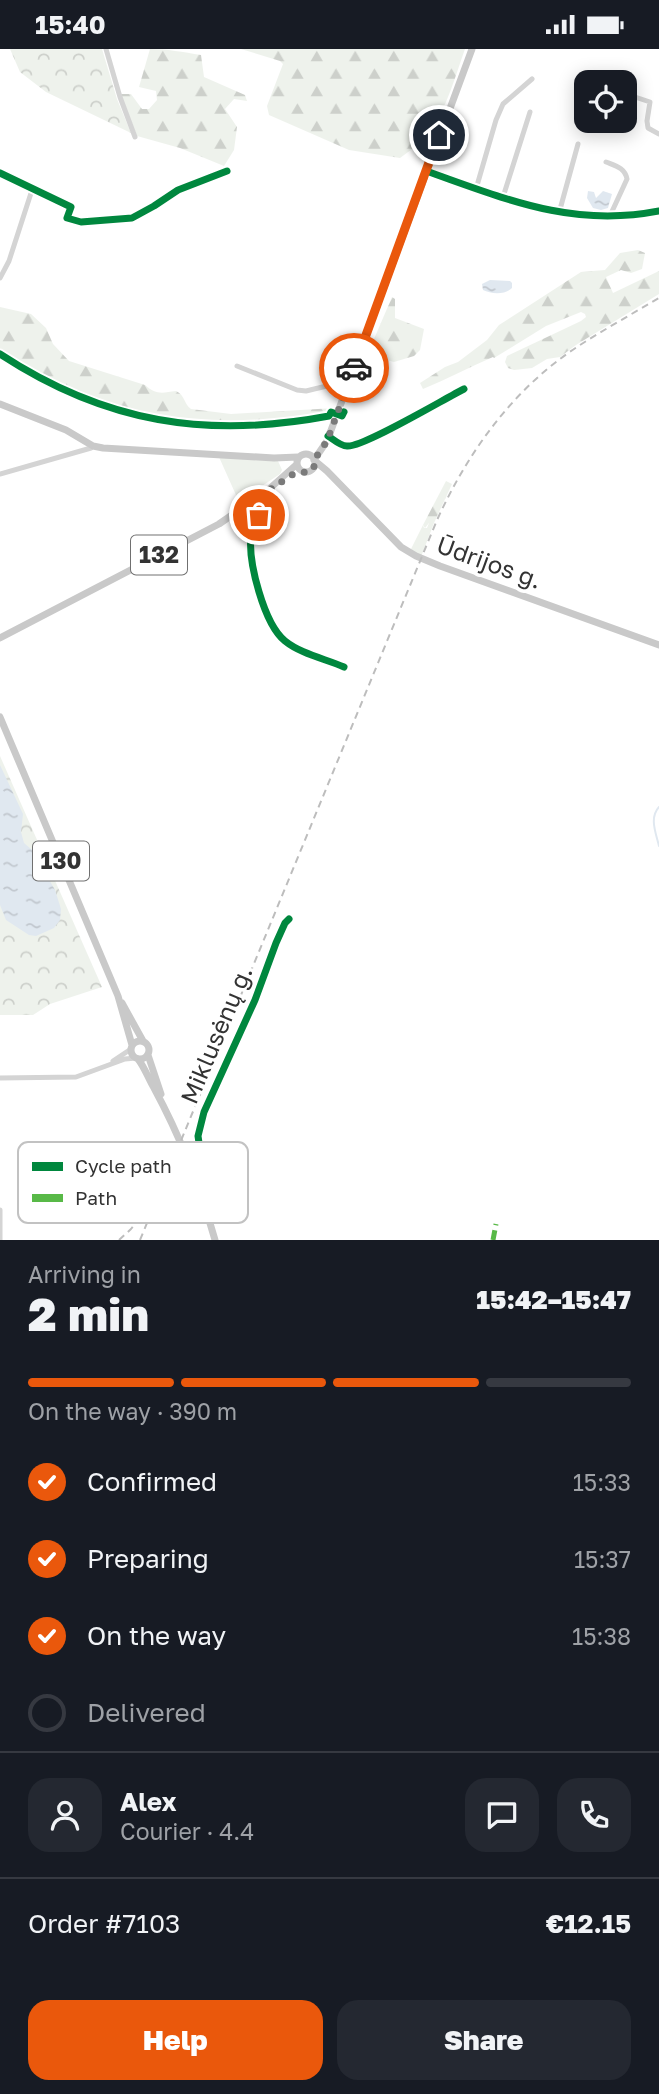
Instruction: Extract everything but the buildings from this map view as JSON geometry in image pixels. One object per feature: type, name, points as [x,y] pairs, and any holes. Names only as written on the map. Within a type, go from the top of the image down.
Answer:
[{"type":"main road","name":"132","points":[[268,490],[280,478],[301,466],[314,468],[315,460],[327,441],[472,49]]},
{"type":"main road","points":[[0,404],[66,430],[93,446],[278,459],[331,475]]},
{"type":"main road","name":"132","points":[[0,638],[219,524],[295,473],[307,453],[315,450],[328,436]]},
{"type":"main road","name":"Ūdrijos g.","points":[[307,453],[312,455],[394,541],[416,556],[659,645]]},
{"type":"main road","points":[[278,459],[284,470],[280,478]]},
{"type":"main road","points":[[0,712],[2,721]]},
{"type":"main road","name":"130","points":[[2,721],[118,996],[149,1047],[148,1055],[164,1105],[180,1142]]},
{"type":"main road","name":"130","points":[[118,996],[137,1059],[164,1105]]},
{"type":"main road","points":[[132,1047],[137,1041],[143,1041]]},
{"type":"main road","points":[[137,1059],[144,1059],[148,1055]]},
{"type":"main road","name":"130","points":[[209,1223],[215,1240]]},
{"type":"street","points":[[106,49],[135,137]]},
{"type":"street","points":[[476,189],[503,104],[532,79]]},
{"type":"street","points":[[637,98],[650,102],[648,128],[659,134]]},
{"type":"street","points":[[503,197],[530,112]]},
{"type":"street","points":[[559,213],[578,144]]},
{"type":"street","points":[[606,162],[622,168],[627,179],[609,218]]},
{"type":"street","points":[[0,173],[71,207],[66,218],[75,221],[126,219],[143,212],[178,190],[227,171]]},
{"type":"street","points":[[426,171],[476,189],[559,213],[609,218],[659,211]]},
{"type":"street","points":[[0,278],[9,261],[32,190]]},
{"type":"street","points":[[237,366],[297,390],[306,391],[335,384],[347,387]]},
{"type":"street","points":[[328,436],[342,445],[350,446],[377,436],[464,389]]},
{"type":"street","points":[[0,474],[93,446]]},
{"type":"street","points":[[253,501],[260,510],[251,534],[251,566],[273,627],[282,639],[291,645],[344,667]]},
{"type":"street","name":"Miklusėnų g.","points":[[199,1142],[204,1112],[250,1010],[276,943],[289,919]]},
{"type":"street","points":[[102,1067],[132,1047]]},
{"type":"street","points":[[0,1078],[76,1077],[125,1059],[137,1059]]},
{"type":"street","points":[[0,1210],[0,1240]]},
{"type":"green space","points":[[10,49],[102,49],[117,99],[131,133],[46,92],[20,72]]},
{"type":"green space","points":[[150,49],[201,55],[204,77],[245,95],[247,101],[234,99],[225,109],[237,127],[234,150],[224,166],[180,148],[137,136],[121,94],[131,94],[142,109],[149,109],[157,100],[156,91],[139,87]]},
{"type":"green space","points":[[241,49],[465,49],[436,122],[423,140],[400,158],[349,150],[269,115],[267,106],[283,64]]},
{"type":"green space","points":[[638,250],[645,253],[642,269],[631,273],[621,270],[606,277],[613,293],[659,271],[659,294],[560,357],[547,359],[532,368],[514,370],[508,368],[505,362],[507,356],[581,321],[586,317],[585,314],[581,312],[546,326],[494,358],[423,389],[420,383],[458,362],[487,340],[499,325],[581,272],[605,270],[620,253]]},
{"type":"green space","points":[[392,297],[395,299],[395,318],[424,329],[420,350],[414,356],[394,362],[368,353]]},
{"type":"green space","points":[[0,307],[31,314],[46,328],[53,344],[69,361],[145,385],[156,392],[176,391],[191,409],[231,414],[335,408],[332,416],[289,425],[245,429],[159,423],[117,413],[77,399],[37,380],[0,356]]},
{"type":"green space","points":[[219,457],[278,461],[282,470],[240,504]]},
{"type":"green space","points":[[446,481],[452,484],[434,523],[429,523],[425,528],[423,525]]},
{"type":"green space","points":[[429,523],[434,523],[421,557],[411,549],[423,525],[427,528]]},
{"type":"green space","points":[[0,756],[102,987],[50,1004],[33,1015],[0,1015]]},
{"type":"water","points":[[588,191],[594,192],[596,198],[603,191],[612,194],[608,208],[593,208],[587,198]]},
{"type":"water","points":[[490,280],[510,281],[512,288],[498,293],[483,290],[482,284]]},
{"type":"water","points":[[0,765],[23,814],[21,832],[24,843],[45,861],[47,876],[61,909],[60,920],[54,928],[36,936],[29,935],[6,920],[0,905]]},
{"type":"waterway","points":[[659,807],[654,816],[659,846]]},
{"type":"railway","points":[[180,1142],[437,520],[463,470],[495,424],[532,382],[577,347],[659,298]]},
{"type":"railway","points":[[119,1240],[136,1223]]},
{"type":"railway","points":[[140,1240],[147,1223]]},
{"type":"marked path","points":[[493,1240],[496,1224]]},
{"type":"cycle path","points":[[0,173],[71,207],[67,218],[81,222],[132,218],[178,190],[227,171]]},
{"type":"cycle path","points":[[426,171],[512,200],[568,213],[597,216],[659,211]]},
{"type":"cycle path","points":[[0,354],[79,396],[118,410],[158,419],[199,425],[241,426],[284,423],[329,416],[331,412],[342,416],[344,412]]},
{"type":"cycle path","points":[[328,436],[344,446],[356,445],[464,389]]},
{"type":"cycle path","points":[[253,500],[260,510],[251,536],[252,561],[259,592],[270,621],[277,633],[291,646],[344,667]]},
{"type":"cycle path","points":[[199,1142],[204,1112],[255,1000],[276,943],[289,919]]},
{"type":"way so far","points":[[259,515],[260,510],[253,501],[295,473],[308,472],[314,468],[314,460],[327,441],[354,368]]},
{"type":"route","points":[[354,368],[439,135]]}]
